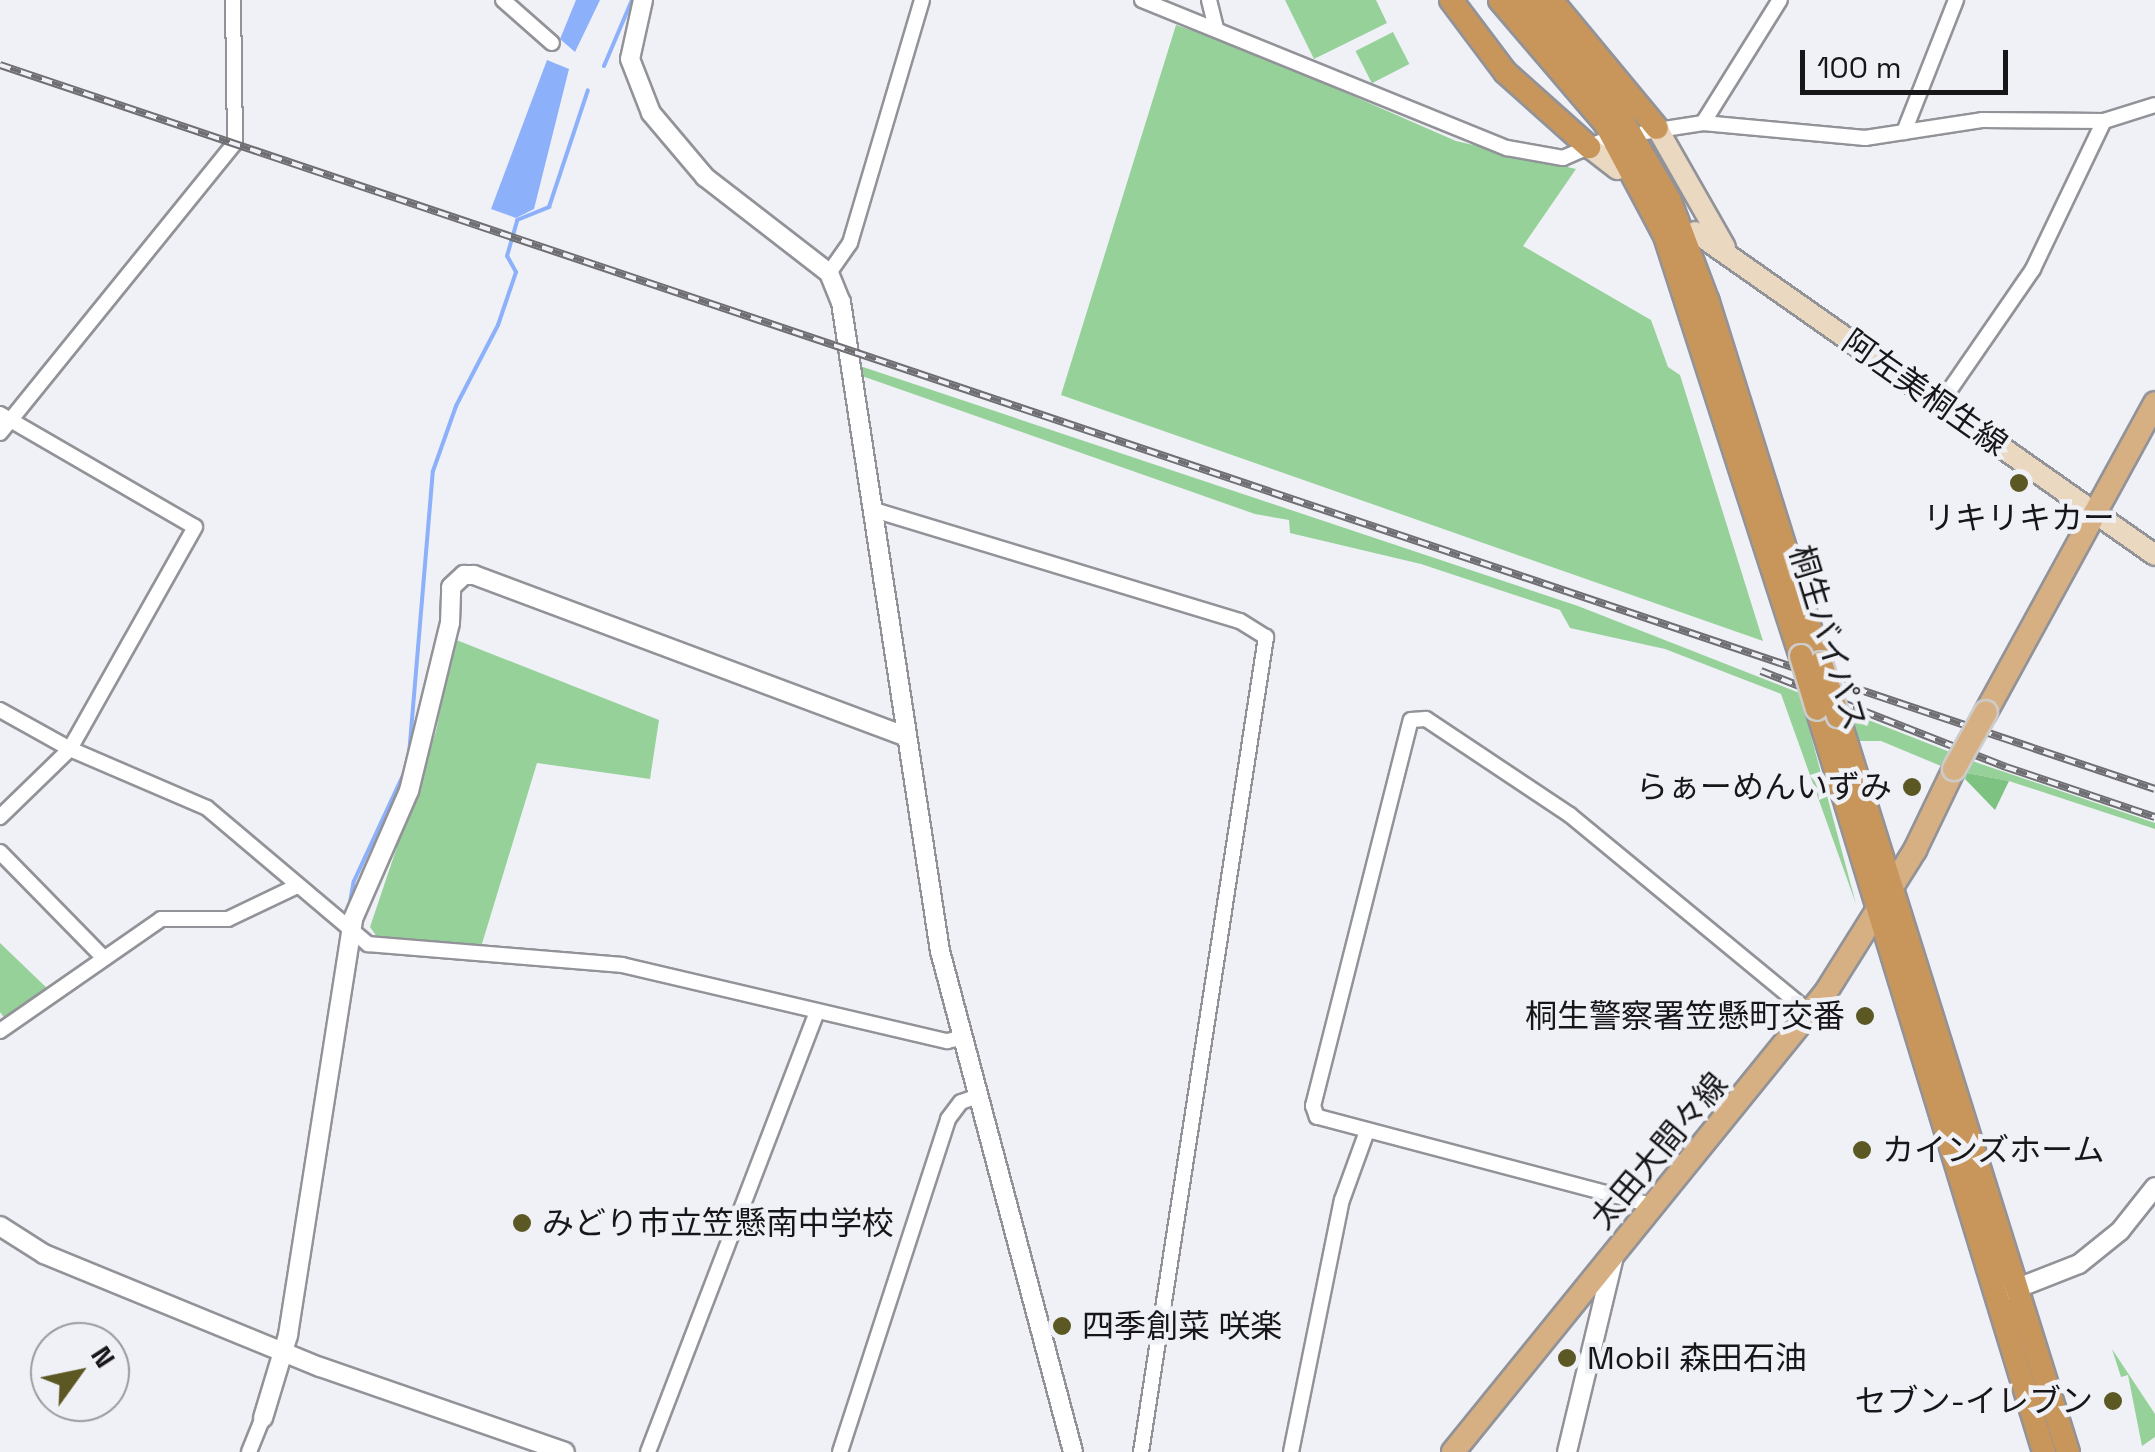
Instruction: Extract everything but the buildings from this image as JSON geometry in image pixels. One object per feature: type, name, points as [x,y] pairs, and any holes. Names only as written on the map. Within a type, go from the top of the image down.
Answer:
[{"type":"highway","points":[[1451,0],[1505,72],[1595,144]]},
{"type":"highway","name":"桐生バイパス","points":[[1500,0],[1604,123],[1659,223],[1892,888],[2006,1292],[2044,1452]]},
{"type":"highway","name":"桐生バイパス","points":[[1525,0],[1611,100],[1668,199],[1708,302],[1811,659]]},
{"type":"highway","points":[[1550,0],[1651,130]]},
{"type":"highway","name":"桐生バイパス","points":[[1828,712],[1877,910],[2006,1292],[2068,1452]]},
{"type":"main road","points":[[1651,130],[1736,260]]},
{"type":"main road","points":[[1595,144],[1617,169]]},
{"type":"main road","name":"阿左美桐生線","points":[[1695,232],[2155,555]]},
{"type":"main road","name":"太田大間々線","points":[[1452,1452],[1810,1013],[1892,888],[2155,403]]},
{"type":"street","points":[[0,817],[70,749],[195,527],[3,423],[235,143],[234,0]]},
{"type":"street","points":[[503,0],[552,42]]},
{"type":"street","points":[[643,0],[630,59],[650,114],[705,177],[829,273],[844,313],[905,736],[962,1038],[1073,1452]]},
{"type":"street","points":[[829,273],[850,243],[922,0]]},
{"type":"street","points":[[1142,0],[1507,148],[1563,158],[1595,144]]},
{"type":"street","points":[[1209,0],[1216,28]]},
{"type":"street","points":[[1703,122],[1780,0]]},
{"type":"street","points":[[1904,132],[1956,0]]},
{"type":"street","points":[[1651,130],[1703,122],[1854,138],[1982,120],[2104,121],[2155,105]]},
{"type":"street","points":[[1940,404],[2033,268],[2104,121]]},
{"type":"street","points":[[874,510],[1240,621],[1266,637],[1141,1452]]},
{"type":"street","points":[[250,1452],[284,1351],[353,920],[409,791],[450,623],[451,587],[464,574],[905,736]]},
{"type":"street","points":[[0,710],[70,749],[207,808],[352,936],[380,946],[622,966],[947,1040],[962,1038]]},
{"type":"street","points":[[1654,1206],[1366,1134],[1322,1121],[1312,1106],[1368,872],[1415,715],[1570,815],[1810,1013]]},
{"type":"street","points":[[0,852],[101,955]]},
{"type":"street","points":[[0,1030],[101,955],[161,919],[228,919],[295,888]]},
{"type":"street","points":[[648,1452],[818,1012]]},
{"type":"street","points":[[840,1452],[948,1119],[962,1102],[978,1096]]},
{"type":"street","points":[[1291,1452],[1342,1200],[1366,1134]]},
{"type":"street","points":[[2006,1292],[2055,1276],[2098,1250],[2155,1187]]},
{"type":"street","points":[[0,1226],[44,1254],[284,1351],[565,1452]]},
{"type":"street","points":[[1567,1452],[1614,1256]]},
{"type":"green space","points":[[1285,0],[1376,0],[1387,23],[1314,59]]},
{"type":"green space","points":[[1176,25],[1241,47],[1456,141],[1576,169],[1523,246],[1651,320],[1668,367],[1680,375],[1763,641],[1061,395]]},
{"type":"green space","points":[[1393,32],[1409,64],[1372,83],[1356,51]]},
{"type":"green space","points":[[860,366],[1578,606],[1978,763],[2155,823],[2155,829],[2009,781],[1967,773],[1946,761],[1941,766],[1881,741],[1859,741],[1852,718],[1802,702],[1856,904],[1781,694],[1665,649],[1570,628],[1560,610],[1421,564],[1290,533],[1289,520],[1255,514],[862,376]]},
{"type":"green space","points":[[454,639],[659,720],[650,779],[537,763],[481,947],[377,937],[370,927],[436,731]]},
{"type":"green space","points":[[1967,773],[2009,781],[1995,810],[1965,779]]},
{"type":"green space","points":[[0,943],[50,991],[6,1020],[0,1012]]},
{"type":"green space","points":[[2112,1349],[2155,1414],[2155,1437],[2142,1446],[2128,1375],[2121,1377]]},
{"type":"water","points":[[576,0],[600,0],[575,52],[560,39]]},
{"type":"water","points":[[547,60],[569,69],[534,209],[516,218],[491,209]]},
{"type":"waterway","points":[[604,66],[632,0]]},
{"type":"waterway","points":[[409,755],[433,471],[456,406],[498,325],[516,272],[507,256],[517,220],[549,207],[588,90]]},
{"type":"waterway","points":[[349,908],[354,881],[406,769]]},
{"type":"railway","points":[[0,65],[2155,789]]},
{"type":"railway","points":[[1761,671],[2006,767],[2155,817]]},
{"type":"place","name":"リキリキカー","points":[[2019,483]]},
{"type":"place","name":"らぁーめんいずみ","points":[[1912,787]]},
{"type":"place","name":"桐生警察署笠懸町交番","points":[[1865,1016]]},
{"type":"place","name":"カインズホーム","points":[[1862,1150]]},
{"type":"place","name":"みどり市立笠懸南中学校","points":[[522,1223]]},
{"type":"place","name":"四季創菜 咲楽","points":[[1062,1326]]},
{"type":"place","name":"Mobil 森田石油","points":[[1567,1358]]},
{"type":"place","name":"セブン-イレブン","points":[[2113,1401]]}]
